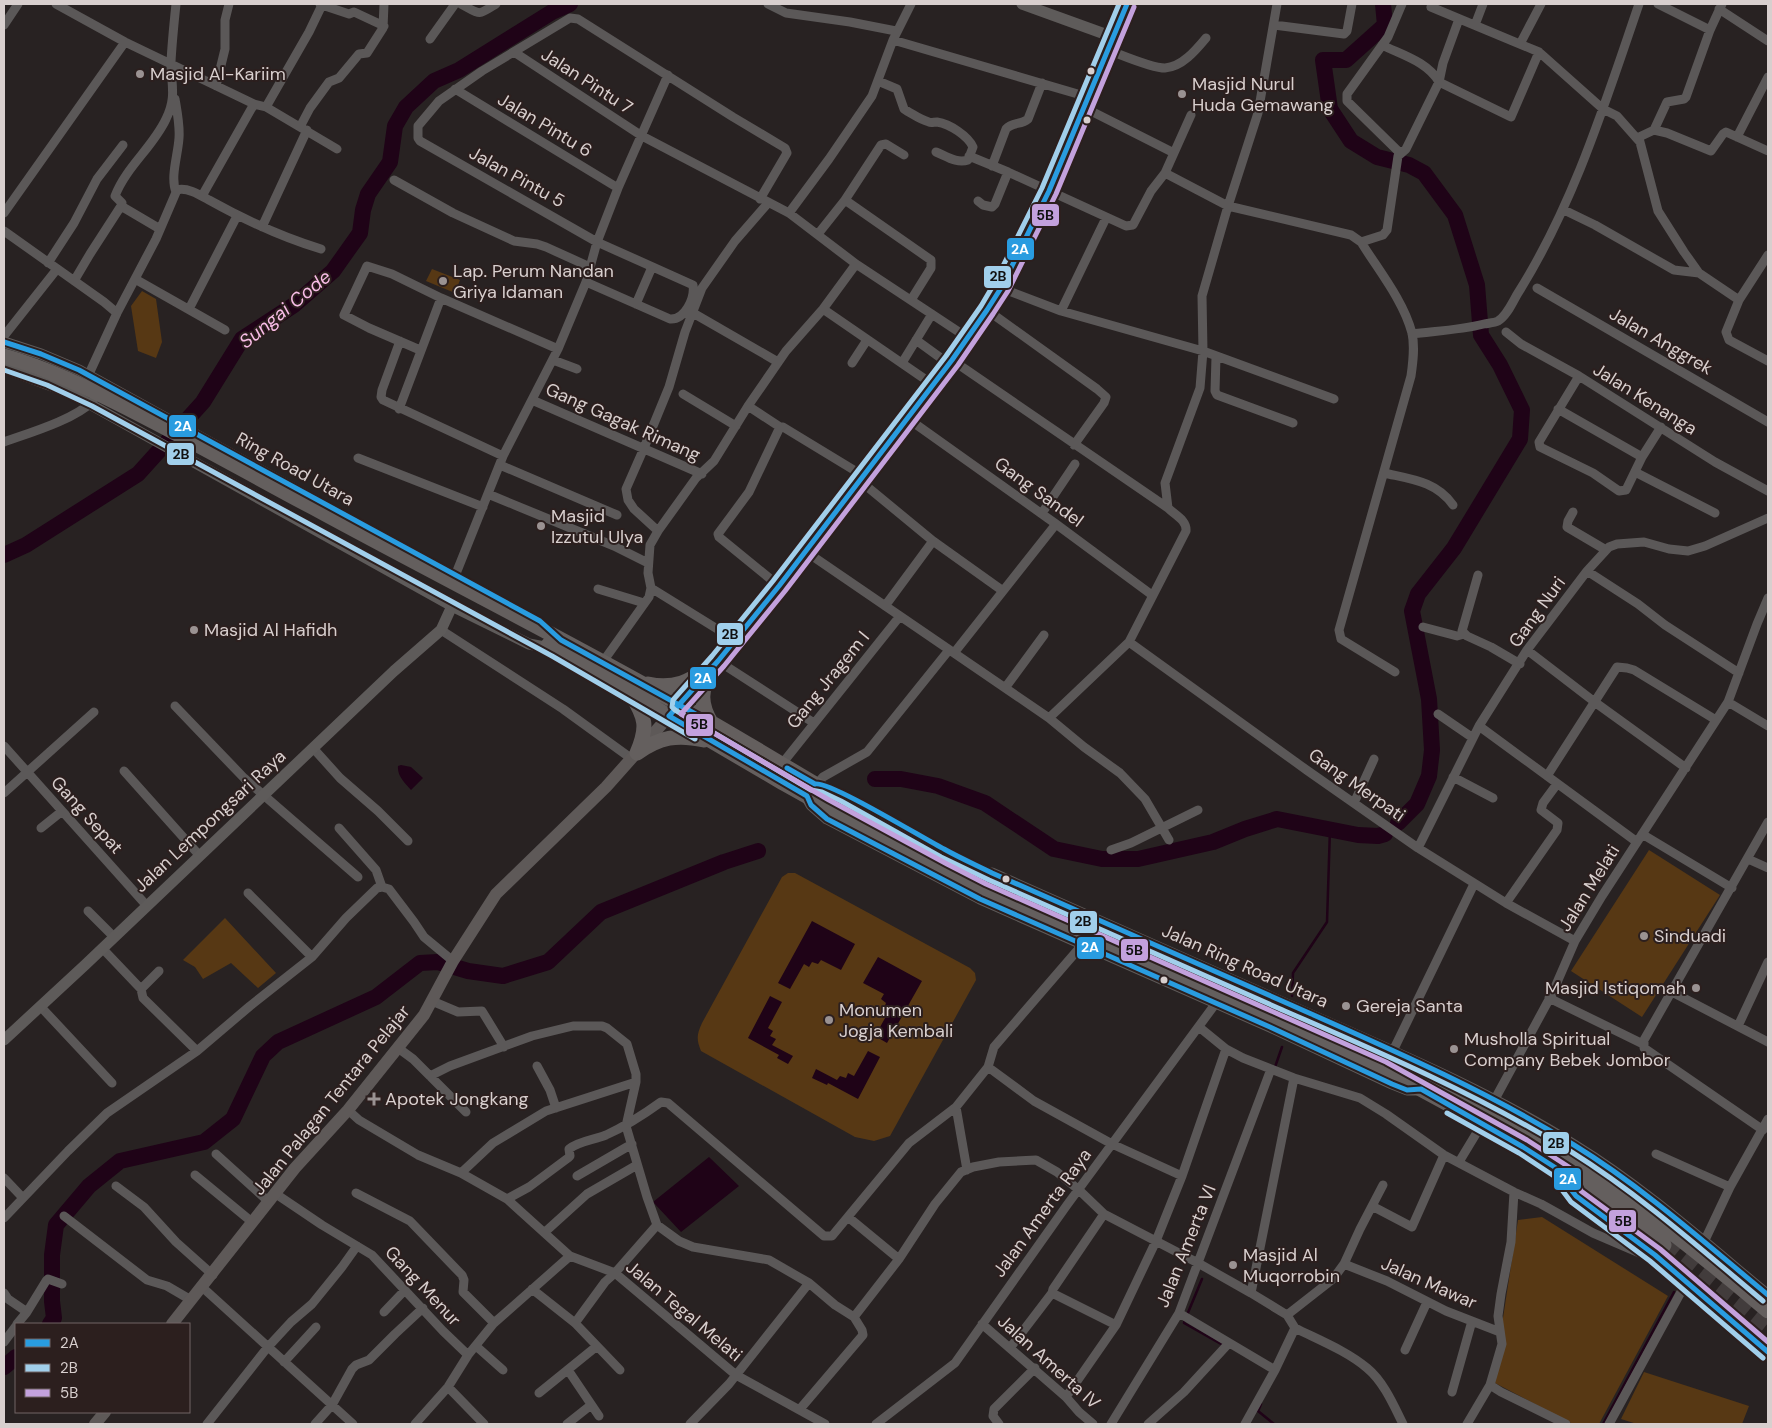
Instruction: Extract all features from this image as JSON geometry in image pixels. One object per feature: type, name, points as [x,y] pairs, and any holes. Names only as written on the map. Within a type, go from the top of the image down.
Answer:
[{"type":"highway","points":[[4,356],[36,365],[67,378],[163,431]]},
{"type":"highway","points":[[4,362],[68,385],[92,402],[203,449],[634,687],[679,704],[781,765],[932,866],[983,891],[1374,1065],[1482,1124],[1567,1174],[1566,1179],[1569,1187],[1576,1196],[1659,1250],[1688,1281],[1768,1352]]},
{"type":"highway","points":[[558,645],[602,663],[669,716],[713,741],[813,788],[975,873],[1049,903],[1391,1055],[1508,1121],[1610,1186],[1728,1277],[1768,1311]]},
{"type":"highway","points":[[634,687],[679,684],[692,680],[715,664]]},
{"type":"highway","points":[[712,724],[703,707],[702,696],[715,664]]},
{"type":"highway","points":[[634,687],[644,720],[644,737],[634,756]]},
{"type":"highway","points":[[634,756],[651,743],[676,737],[692,737],[713,741]]},
{"type":"main road","name":"Jalan Palagan Tentara Pelajar","points":[[173,1323],[213,1275],[295,1168],[348,1110],[424,1015],[452,964],[496,894],[584,810],[715,664],[778,586],[968,338],[1001,288],[1048,191],[1127,4]]},
{"type":"main road","points":[[95,1424],[104,1413]]},
{"type":"street","points":[[4,25],[18,4]]},
{"type":"street","points":[[56,4],[171,65],[254,104],[266,107],[337,149]]},
{"type":"street","points":[[88,376],[117,313],[160,229],[174,188],[180,136],[171,65],[176,4]]},
{"type":"street","points":[[216,86],[226,48],[225,20],[229,4]]},
{"type":"street","points":[[266,107],[310,32],[321,4],[349,14],[354,12],[384,26]]},
{"type":"street","points":[[262,228],[304,128],[310,108],[329,82],[339,78],[359,54],[367,53],[375,42],[384,26],[384,4]]},
{"type":"street","points":[[430,39],[455,4]]},
{"type":"street","points":[[461,4],[477,13],[481,13],[496,4]]},
{"type":"street","points":[[768,4],[786,13],[850,22],[1042,83],[1085,102],[1174,153]]},
{"type":"street","points":[[789,213],[872,96],[895,35],[911,4]]},
{"type":"street","points":[[1022,4],[1113,37]]},
{"type":"street","points":[[1168,508],[1165,483],[1200,388],[1203,351],[1202,296],[1228,206],[1258,114],[1277,4]]},
{"type":"street","points":[[1274,25],[1344,34],[1347,31],[1352,4]]},
{"type":"street","points":[[1399,155],[1346,98],[1391,33],[1402,4]]},
{"type":"street","points":[[1432,4],[1431,7],[1539,52],[1603,109],[1617,116],[1637,138],[1658,211],[1684,252],[1699,273],[1739,300]]},
{"type":"street","points":[[1475,25],[1483,4]]},
{"type":"street","points":[[1520,44],[1541,4]]},
{"type":"street","points":[[1412,334],[1469,328],[1500,320],[1506,312],[1533,270],[1564,210],[1603,109],[1639,4]]},
{"type":"street","points":[[1658,4],[1710,30]]},
{"type":"street","points":[[1654,130],[1667,102],[1686,97],[1710,30],[1721,6],[1768,41]]},
{"type":"street","points":[[455,89],[558,24],[574,18],[787,149],[787,153],[764,201],[702,288],[668,387],[626,492],[628,500],[634,509],[658,531]]},
{"type":"street","points":[[1361,242],[1383,235],[1387,230],[1399,155],[1406,149],[1439,82],[1443,63],[1458,19]]},
{"type":"street","points":[[1108,50],[1165,68],[1179,63],[1196,51],[1206,38]]},
{"type":"street","points":[[4,213],[125,42]]},
{"type":"street","points":[[1382,45],[1424,66],[1434,74],[1439,82],[1512,117],[1539,52]]},
{"type":"street","name":"Jalan Pintu 7","points":[[514,52],[642,136],[789,213],[856,264],[968,338]]},
{"type":"street","points":[[455,576],[501,458],[553,360],[555,347],[586,282],[597,242],[618,188],[668,75]]},
{"type":"street","points":[[1737,137],[1768,77]]},
{"type":"street","points":[[878,81],[896,89],[904,109],[925,121],[946,125],[961,134],[972,145],[967,161],[960,161],[936,152]]},
{"type":"street","points":[[992,166],[1006,129],[1009,125],[1028,119],[1042,83]]},
{"type":"street","points":[[74,281],[121,206],[122,203],[115,195],[138,158],[147,150],[166,118],[171,106],[174,89]]},
{"type":"street","name":"Jalan Pintu 5","points":[[455,89],[439,101],[418,126],[418,138],[420,141],[597,242],[693,285],[694,291],[682,316],[676,320],[636,304]]},
{"type":"street","name":"Jalan Pintu 6","points":[[455,89],[618,188]]},
{"type":"street","points":[[202,196],[254,104]]},
{"type":"street","points":[[969,156],[1008,172],[1106,218],[1126,226],[1133,225],[1151,191],[1166,173],[1191,115]]},
{"type":"street","points":[[1637,138],[1654,130],[1667,133],[1711,151],[1723,134],[1729,132],[1768,151]]},
{"type":"street","points":[[818,234],[845,200],[881,145],[886,144],[904,155]]},
{"type":"street","points":[[48,262],[74,223],[97,179],[123,146]]},
{"type":"street","points":[[978,201],[983,205],[992,207],[1008,172]]},
{"type":"street","points":[[1166,173],[1228,206],[1351,235],[1361,242],[1401,306],[1412,334],[1414,353],[1411,376],[1339,630],[1341,639],[1395,672]]},
{"type":"street","points":[[394,180],[453,213],[514,241],[546,247],[590,267]]},
{"type":"street","points":[[174,188],[184,189],[202,196],[262,228],[291,240],[321,249]]},
{"type":"street","points":[[845,200],[931,260],[931,268],[911,300]]},
{"type":"street","points":[[121,206],[160,229]]},
{"type":"street","points":[[1564,210],[1595,225],[1674,270],[1699,273]]},
{"type":"street","points":[[189,309],[237,216]]},
{"type":"street","points":[[1061,311],[1106,218]]},
{"type":"street","points":[[4,231],[117,313]]},
{"type":"street","points":[[1768,255],[1739,300],[1726,332],[1729,340],[1768,361]]},
{"type":"street","points":[[602,663],[649,597],[651,588],[648,578],[650,545],[658,531],[696,478],[714,461],[778,362],[856,264]]},
{"type":"street","points":[[420,350],[344,315],[365,268],[371,266],[392,274],[441,298],[555,347]]},
{"type":"street","points":[[586,282],[636,304],[652,267]]},
{"type":"street","points":[[4,336],[57,269]]},
{"type":"street","points":[[135,279],[225,330]]},
{"type":"street","points":[[1001,288],[1061,311],[1203,351],[1334,399]]},
{"type":"street","name":"Jalan Anggrek","points":[[1537,288],[1768,422]]},
{"type":"street","points":[[399,409],[441,298]]},
{"type":"street","points":[[822,309],[932,384]]},
{"type":"street","points":[[987,310],[1106,397],[1104,403],[1074,445]]},
{"type":"street","points":[[693,313],[778,362]]},
{"type":"street","points":[[902,363],[932,314]]},
{"type":"street","name":"Jalan Kenanga","points":[[1506,332],[1521,344],[1578,376],[1715,462],[1768,491]]},
{"type":"street","points":[[852,364],[867,340]]},
{"type":"street","points":[[916,340],[1168,508],[1184,522],[1186,528],[1129,642],[1049,718]]},
{"type":"street","points":[[400,341],[382,390],[381,397],[383,400],[617,515]]},
{"type":"street","points":[[4,342],[41,354],[88,376],[163,431]]},
{"type":"street","points":[[1216,357],[1215,391],[1217,395],[1293,423]]},
{"type":"street","points":[[553,360],[577,369]]},
{"type":"street","points":[[4,368],[92,402]]},
{"type":"street","points":[[1578,376],[1539,442],[1540,447],[1593,474],[1619,491],[1626,490],[1642,458],[1661,428]]},
{"type":"street","points":[[683,394],[736,426]]},
{"type":"street","name":"Gang Gagak Rimang","points":[[532,400],[702,474]]},
{"type":"street","points":[[4,442],[41,429],[92,402]]},
{"type":"street","points":[[748,406],[860,477],[933,541],[1003,591]]},
{"type":"street","points":[[1558,409],[1642,458]]},
{"type":"street","name":"Gang Sandel","points":[[907,418],[1152,595]]},
{"type":"street","points":[[778,586],[719,537],[718,534],[749,492],[780,427]]},
{"type":"street","points":[[203,449],[452,606],[529,644],[558,645]]},
{"type":"street","name":"Ring Road Utara","points":[[203,449],[540,621],[558,645]]},
{"type":"street","points":[[358,458],[483,507]]},
{"type":"street","points":[[1042,514],[1075,464]]},
{"type":"street","points":[[1635,472],[1715,513]]},
{"type":"street","points":[[1384,473],[1429,484],[1447,497],[1453,505]]},
{"type":"street","points":[[488,494],[614,546],[648,563]]},
{"type":"street","points":[[1573,512],[1567,527],[1606,550],[1617,544],[1644,542],[1669,549],[1688,551],[1768,518]]},
{"type":"street","points":[[1056,524],[1003,591],[867,752],[823,777],[813,788],[811,805],[827,819],[980,899],[1216,1003],[1392,1084],[1407,1090],[1421,1090]]},
{"type":"street","points":[[886,606],[933,541]]},
{"type":"street","name":"Gang Nuri","points":[[1418,848],[1480,726],[1528,650],[1587,571],[1606,550]]},
{"type":"street","points":[[805,551],[1049,718],[1120,773],[1145,799],[1169,840]]},
{"type":"street","points":[[1587,571],[1738,673]]},
{"type":"street","points":[[1464,634],[1462,631],[1463,626],[1478,575]]},
{"type":"street","points":[[651,588],[735,640]]},
{"type":"street","points":[[598,589],[644,604]]},
{"type":"street","name":"Jalan Melati","points":[[1495,1099],[1550,998],[1575,941],[1639,838],[1728,702],[1768,598]]},
{"type":"street","points":[[452,606],[441,630],[634,756]]},
{"type":"street","name":"Gang Jragem I","points":[[781,765],[900,616]]},
{"type":"street","points":[[1423,627],[1457,636],[1464,634],[1520,664]]},
{"type":"street","name":"Jalan Lempongsari Raya","points":[[4,1040],[394,671],[441,630]]},
{"type":"street","points":[[1005,688],[1044,635]]},
{"type":"street","name":"Gang Merpati","points":[[1129,642],[1418,848],[1506,903],[1575,941]]},
{"type":"street","points":[[1528,650],[1596,703],[1686,768]]},
{"type":"street","points":[[715,664],[814,723]]},
{"type":"street","points":[[1547,776],[1596,703],[1617,667],[1634,670],[1716,720]]},
{"type":"street","points":[[1728,702],[1768,726]]},
{"type":"street","points":[[175,706],[244,778],[358,877]]},
{"type":"street","points":[[4,793],[94,712]]},
{"type":"street","points":[[1438,714],[1473,738]]},
{"type":"street","points":[[1480,726],[1557,784],[1639,838],[1732,888]]},
{"type":"street","name":"Gang Sepat","points":[[4,746],[146,906]]},
{"type":"street","points":[[313,748],[340,778],[378,811],[408,841]]},
{"type":"street","points":[[1354,803],[1374,758]]},
{"type":"street","points":[[124,771],[200,856]]},
{"type":"street","points":[[1453,777],[1493,798]]},
{"type":"street","points":[[1506,903],[1557,830],[1558,823],[1541,810],[1543,803],[1557,784]]},
{"type":"street","points":[[1111,850],[1131,843],[1198,810]]},
{"type":"street","points":[[41,828],[61,812]]},
{"type":"street","points":[[1643,1044],[1768,822]]},
{"type":"street","points":[[339,828],[376,870],[382,887]]},
{"type":"street","points":[[1748,859],[1768,868]]},
{"type":"street","points":[[1474,884],[1391,1055],[1495,1099],[1537,1122],[1609,1168],[1768,1295]]},
{"type":"street","points":[[4,1218],[107,1113],[197,1051],[312,957],[346,918],[377,888],[390,889],[424,937],[452,964]]},
{"type":"street","points":[[248,893],[312,957]]},
{"type":"street","points":[[88,911],[114,937]]},
{"type":"street","points":[[507,1199],[529,1187],[568,1158],[570,1156],[569,1148],[573,1145],[626,1126],[661,1102],[668,1103],[824,1236],[832,1236],[909,1143],[956,1107],[988,1067],[994,1047],[1082,945]]},
{"type":"street","points":[[102,948],[141,989],[143,998],[197,1051]]},
{"type":"street","points":[[1738,1026],[1768,962]]},
{"type":"street","points":[[141,989],[159,971]]},
{"type":"street","points":[[1672,992],[1768,1042]]},
{"type":"street","points":[[1550,998],[1643,1044],[1644,1048],[1763,1130]]},
{"type":"street","points":[[432,1000],[458,1012],[482,1011],[504,1047]]},
{"type":"street","name":"Jalan Amerta Raya","points":[[876,1424],[955,1363],[1078,1190],[1216,1003]]},
{"type":"street","points":[[40,1006],[112,1083]]},
{"type":"street","points":[[430,1076],[450,1066],[532,1036],[573,1026],[602,1026],[611,1030],[627,1044],[636,1074],[636,1082],[626,1126],[657,1225],[679,1241],[693,1247],[769,1260],[809,1283],[835,1305],[854,1317],[862,1330],[863,1334],[800,1409]]},
{"type":"street","points":[[1199,1027],[1226,1049],[1243,1058],[1294,1078],[1360,1098],[1444,1155],[1541,1204],[1593,1233],[1642,1254],[1659,1250]]},
{"type":"street","points":[[398,1048],[430,1076],[466,1112]]},
{"type":"street","points":[[1066,1397],[1116,1325],[1156,1241],[1182,1176],[1226,1049]]},
{"type":"street","points":[[537,1066],[550,1090],[556,1108]]},
{"type":"street","points":[[988,1067],[1034,1101],[1112,1144],[1182,1176]]},
{"type":"street","name":"Jalan Amerta VI","points":[[1111,1424],[1178,1314],[1271,1069]]},
{"type":"street","points":[[1251,1292],[1294,1078]]},
{"type":"street","points":[[461,1173],[494,1144],[537,1116],[636,1082]]},
{"type":"street","points":[[956,1107],[967,1170]]},
{"type":"street","name":"Jalan Tegal Melati","points":[[348,1110],[359,1120],[418,1155],[461,1173],[507,1199],[570,1256],[615,1273],[736,1375],[825,1424]]},
{"type":"street","points":[[1704,1242],[1730,1187],[1768,1119]]},
{"type":"street","points":[[1459,1162],[1482,1124]]},
{"type":"street","points":[[578,1176],[632,1144]]},
{"type":"street","name":"Gang Menur","points":[[216,1154],[273,1198],[372,1254],[468,1355]]},
{"type":"street","points":[[1656,1154],[1730,1187]]},
{"type":"street","points":[[1372,1206],[1412,1226],[1444,1155]]},
{"type":"street","points":[[854,1317],[899,1259],[935,1204],[961,1172],[1000,1162],[1036,1160],[1057,1172],[1104,1214],[1251,1292],[1287,1315],[1295,1328],[1368,1368],[1390,1399],[1403,1424]]},
{"type":"street","points":[[545,1232],[587,1194],[637,1165]]},
{"type":"street","points":[[195,1176],[252,1222]]},
{"type":"street","points":[[4,1178],[23,1198]]},
{"type":"street","points":[[1287,1315],[1333,1279],[1344,1264],[1384,1185]]},
{"type":"street","points":[[116,1186],[144,1208],[176,1242],[213,1275]]},
{"type":"street","points":[[1467,1424],[1490,1385],[1502,1344],[1499,1308],[1511,1242],[1514,1192]]},
{"type":"street","points":[[356,1193],[410,1221],[462,1275],[464,1280],[463,1292],[494,1323]]},
{"type":"street","points":[[1010,1348],[1052,1293],[1104,1214]]},
{"type":"street","points":[[64,1216],[147,1280],[168,1286],[191,1300]]},
{"type":"street","points":[[848,1217],[899,1259]]},
{"type":"street","points":[[575,1323],[605,1282],[657,1225]]},
{"type":"street","points":[[207,1424],[267,1348],[312,1304],[357,1246]]},
{"type":"street","points":[[416,1424],[448,1387],[468,1355],[494,1323],[570,1256]]},
{"type":"street","name":"Jalan Mawar","points":[[1344,1264],[1387,1281],[1427,1302],[1500,1332]]},
{"type":"street","points":[[19,1323],[48,1279],[60,1283]]},
{"type":"street","points":[[1613,1423],[1688,1281]]},
{"type":"street","points":[[690,1424],[736,1375],[809,1283]]},
{"type":"street","points":[[202,1287],[267,1348],[353,1424]]},
{"type":"street","points":[[384,1312],[405,1290]]},
{"type":"street","points":[[532,1290],[575,1323],[620,1370]]},
{"type":"street","points":[[1052,1293],[1116,1325]]},
{"type":"street","points":[[5,1299],[27,1312]]},
{"type":"street","points":[[1405,1350],[1427,1302]]},
{"type":"street","points":[[315,1424],[332,1405],[352,1369],[356,1365],[369,1360],[422,1308]]},
{"type":"street","points":[[1178,1314],[1275,1370]]},
{"type":"street","points":[[1452,1392],[1472,1321]]},
{"type":"street","name":"Jalan Amerta IV","points":[[982,1324],[1035,1368],[1093,1424]]},
{"type":"street","points":[[284,1362],[316,1327]]},
{"type":"street","points":[[4,1342],[15,1328]]},
{"type":"street","points":[[1245,1424],[1275,1370],[1295,1328]]},
{"type":"street","points":[[1148,1424],[1184,1392],[1229,1343]]},
{"type":"street","points":[[476,1346],[503,1370]]},
{"type":"street","points":[[539,1393],[597,1346]]},
{"type":"street","points":[[999,1424],[993,1416],[994,1409],[1035,1368]]},
{"type":"street","points":[[568,1370],[600,1416]]},
{"type":"street","points":[[1490,1385],[1566,1424]]},
{"type":"street","points":[[448,1387],[484,1424]]},
{"type":"street","points":[[567,1424],[591,1405]]},
{"type":"shaded area","name":"Lap. Perum Nandan Griya Idaman","points":[[432,269],[460,280],[455,293],[426,281]]},
{"type":"shaded area","points":[[142,291],[156,299],[162,342],[156,358],[138,351],[131,306]]},
{"type":"shaded area","points":[[398,766],[411,767],[423,778],[411,790],[399,773]]},
{"type":"shaded area","name":"Sinduadi","points":[[1649,850],[1720,895],[1642,1017],[1571,971]]},
{"type":"shaded area","points":[[788,873],[795,873],[970,968],[975,973],[976,980],[890,1136],[874,1141],[855,1137],[701,1051],[698,1037],[702,1023],[782,877]]},
{"type":"shaded area","points":[[225,918],[276,973],[258,988],[231,963],[203,979],[195,967],[183,960]]},
{"type":"shaded area","points":[[812,921],[855,944],[841,970],[821,960],[818,964],[812,962],[809,967],[804,964],[790,989],[778,983]]},
{"type":"shaded area","points":[[878,957],[922,981],[887,1043],[875,1036],[889,1011],[884,1008],[886,1003],[881,999],[884,994],[863,983]]},
{"type":"shaded area","points":[[770,996],[782,1002],[768,1028],[773,1031],[770,1036],[776,1039],[772,1045],[793,1056],[788,1064],[777,1058],[779,1055],[748,1038]]},
{"type":"shaded area","points":[[868,1051],[880,1057],[858,1099],[828,1083],[827,1085],[812,1078],[816,1069],[837,1080],[840,1076],[846,1078],[848,1073],[854,1076]]},
{"type":"shaded area","points":[[709,1157],[739,1186],[681,1232],[653,1202]]},
{"type":"shaded area","points":[[1542,1217],[1668,1296],[1599,1424],[1573,1424],[1495,1383],[1518,1220]]},
{"type":"shaded area","points":[[1644,1372],[1749,1406],[1742,1424],[1637,1424],[1621,1419]]},
{"type":"waterway","name":"Sungai Code","points":[[4,555],[26,545],[138,474],[203,402],[242,339],[294,305],[333,271],[360,233],[363,210],[368,194],[390,162],[395,126],[406,107],[434,81],[459,70],[552,12],[570,4]]},
{"type":"waterway","points":[[1383,4],[1385,25],[1346,60],[1323,60],[1330,109],[1351,141],[1377,157],[1409,165],[1424,173],[1455,215],[1477,285],[1481,335],[1500,365],[1522,410],[1520,439],[1454,548],[1418,594],[1412,611],[1429,699],[1432,750],[1429,776],[1417,804],[1398,823]]},
{"type":"waterway","points":[[875,779],[901,779],[938,786],[985,803],[1054,849],[1102,859],[1138,859],[1213,842],[1277,819],[1358,835],[1378,836],[1385,834]]},
{"type":"waterway","points":[[1292,996],[1293,973],[1327,922],[1330,829]]},
{"type":"waterway","points":[[51,1323],[54,1318],[52,1255],[56,1225],[89,1186],[120,1161],[204,1142],[233,1119],[263,1056],[278,1042],[376,997],[420,963],[438,962],[468,971],[503,976],[548,962],[601,912],[724,862],[758,851]]},
{"type":"waterway","points":[[1275,1067],[1282,1047]]},
{"type":"waterway","points":[[1187,1315],[1202,1279]]},
{"type":"waterway","points":[[1603,1424],[1674,1292]]},
{"type":"waterway","points":[[1185,1320],[1184,1323],[1221,1344]]},
{"type":"waterway","points":[[4,1367],[15,1358]]},
{"type":"waterway","points":[[1261,1404],[1258,1411],[1274,1424]]},
{"type":"tunnel","points":[[1664,1245],[1768,1329]]},
{"type":"transit line","name":"2B","points":[[1119,4],[1042,188],[981,306],[946,356],[773,581],[712,656],[673,700],[672,707],[811,790],[822,792],[841,801],[941,857],[1389,1057],[1463,1092],[1535,1130],[1621,1185],[1763,1301]]},
{"type":"transit line","name":"2A","points":[[1127,4],[1049,191],[1001,288],[987,310],[952,360],[779,586],[718,661],[669,716],[807,796],[811,805],[827,819],[980,899],[1270,1027],[1392,1084],[1407,1090],[1421,1089],[1523,1147],[1567,1175],[1569,1187],[1576,1196],[1655,1255],[1768,1352]]},
{"type":"transit line","name":"5B","points":[[1134,7],[1056,194],[1008,291],[958,365],[785,591],[724,666],[681,714],[829,800],[986,884],[1386,1062],[1527,1140],[1572,1169],[1581,1191],[1660,1249],[1768,1342]]},
{"type":"transit line","name":"2A","points":[[4,342],[41,354],[79,370],[540,621],[561,640],[701,717]]},
{"type":"transit line","name":"2B","points":[[4,370],[47,385],[92,406],[552,656],[695,739]]},
{"type":"transit line","name":"2A","points":[[787,768],[815,784],[839,791],[992,873],[1394,1051],[1467,1086],[1539,1124],[1625,1179],[1768,1295]]},
{"type":"transit line","name":"2B","points":[[1447,1113],[1519,1153],[1560,1180],[1562,1190],[1571,1202],[1650,1261],[1763,1358]]},
{"type":"place","name":"Masjid Al-Kariim","points":[[140,74]]},
{"type":"place","name":"Masjid Nurul Huda Gemawang","points":[[1182,94]]},
{"type":"place","name":"Lap. Perum Nandan Griya Idaman","points":[[443,281]]},
{"type":"place","name":"Masjid Izzutul Ulya","points":[[541,526]]},
{"type":"place","name":"Masjid Al Hafidh","points":[[194,630]]},
{"type":"place","name":"Sinduadi","points":[[1644,936]]},
{"type":"place","name":"Masjid Istiqomah","points":[[1696,988]]},
{"type":"place","name":"Gereja Santa","points":[[1346,1006]]},
{"type":"place","name":"Monumen Jogja Kembali","points":[[829,1020]]},
{"type":"place","name":"Musholla Spiritual Company Bebek Jombor","points":[[1454,1049]]},
{"type":"place","name":"Apotek Jongkang","points":[[374,1099]]},
{"type":"place","name":"Masjid Al Muqorrobin","points":[[1233,1265]]}]
